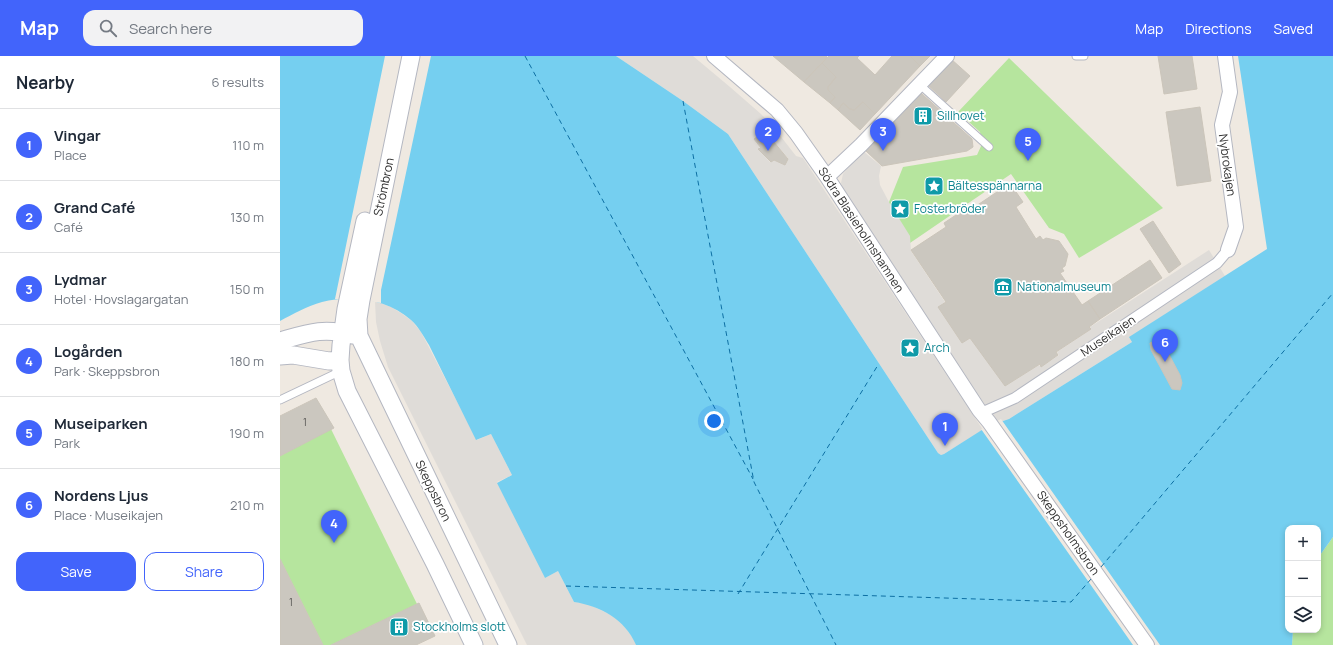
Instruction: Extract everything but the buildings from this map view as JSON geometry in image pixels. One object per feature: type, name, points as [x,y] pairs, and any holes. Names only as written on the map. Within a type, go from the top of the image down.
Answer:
[{"type":"street","name":"Strömbron","points":[[358,319],[355,299],[399,56]]},
{"type":"street","name":"Strömbron","points":[[355,299],[411,56]]},
{"type":"street","name":"Södra Blasieholmshamnen","points":[[714,56],[777,110],[796,133],[985,418]]},
{"type":"street","points":[[827,178],[947,56]]},
{"type":"street","name":"Nybrokajen","points":[[1225,56],[1230,92],[1222,125],[1236,227],[1228,250]]},
{"type":"street","name":"Museikajen","points":[[985,418],[1217,263],[1228,250]]},
{"type":"street","points":[[355,299],[349,351],[340,366],[347,391],[474,645]]},
{"type":"street","name":"Skeppsbron","points":[[358,319],[350,334],[508,645]]},
{"type":"street","points":[[280,341],[326,330],[350,334]]},
{"type":"street","points":[[280,356],[293,355],[329,361],[340,366]]},
{"type":"street","name":"Skeppsholmsbron","points":[[985,418],[1147,645]]},
{"type":"lane","points":[[1076,56],[1084,56]]},
{"type":"lane","points":[[920,84],[989,147]]},
{"type":"lane","points":[[280,400],[340,366]]},
{"type":"green space","points":[[1009,58],[1163,208],[1079,258],[1064,234],[1049,228],[1011,174],[910,243],[887,207],[903,167],[977,155],[982,144],[980,132],[958,112]]},
{"type":"green space","points":[[331,429],[417,604],[331,645],[323,645],[280,559],[280,456]]},
{"type":"green space","points":[[1333,537],[1333,645],[1292,645],[1293,633],[1321,633],[1321,554]]},
{"type":"shaded area","points":[[616,56],[693,56],[761,114],[796,156],[803,158],[983,430],[944,454],[941,455],[938,453],[728,134],[683,101]],"holes":[[[768,130],[770,142],[773,141],[788,158],[785,165],[774,160],[770,162],[759,150],[761,148],[754,139]]]},
{"type":"shaded area","points":[[863,151],[881,166],[879,176],[880,185],[910,236],[911,251],[945,302],[938,307],[962,343],[970,338],[1005,385],[1039,365],[1041,367],[1059,355],[1057,352],[1091,329],[1090,327],[1209,250],[1225,276],[1130,337],[1132,342],[1009,419],[997,423],[843,188],[841,183],[843,174]]},
{"type":"shaded area","points":[[375,301],[391,307],[412,321],[421,332],[477,440],[491,434],[512,475],[497,482],[545,578],[558,571],[574,602],[588,604],[620,621],[634,639],[636,645],[527,645],[388,367],[376,322]]},
{"type":"water","points":[[280,56],[616,56],[683,101],[728,134],[938,453],[941,455],[985,428],[1009,419],[1132,342],[1129,337],[1267,249],[1238,56],[1333,56],[1333,537],[1321,554],[1321,525],[1285,525],[1285,633],[1293,633],[1292,645],[636,645],[625,628],[611,615],[593,607],[574,602],[558,571],[545,578],[497,483],[512,475],[491,434],[476,440],[429,345],[419,329],[411,320],[402,313],[380,303],[369,300],[345,298],[316,304],[300,310],[280,321]]},
{"type":"pier","points":[[385,56],[431,56],[381,290],[381,303],[361,300],[335,299]]},
{"type":"pier","points":[[1001,419],[1160,645],[1133,645],[981,429]]},
{"type":"ferry route","points":[[525,56],[753,479]]},
{"type":"ferry route","points":[[683,101],[754,482],[836,645]]},
{"type":"ferry route","points":[[1101,567],[1333,293]]},
{"type":"ferry route","points":[[738,594],[878,365]]},
{"type":"ferry route","points":[[566,586],[1071,602],[1091,579]]},
{"type":"place","name":"Sillhovet","points":[[923,116]]},
{"type":"place","name":"Grand Café","points":[[768,151]]},
{"type":"place","name":"Lydmar","points":[[883,151]]},
{"type":"place","name":"Museiparken","points":[[1028,161]]},
{"type":"place","name":"Bältesspännarna","points":[[934,186]]},
{"type":"place","name":"Fosterbröder","points":[[900,209]]},
{"type":"place","name":"Nationalmuseum","points":[[1003,287]]},
{"type":"place","name":"Arch","points":[[910,348]]},
{"type":"place","name":"Nordens Ljus","points":[[1165,362]]},
{"type":"place","name":"Vingar","points":[[945,446]]},
{"type":"place","name":"Logården","points":[[334,543]]},
{"type":"place","name":"Stockholms slott","points":[[399,627]]}]
